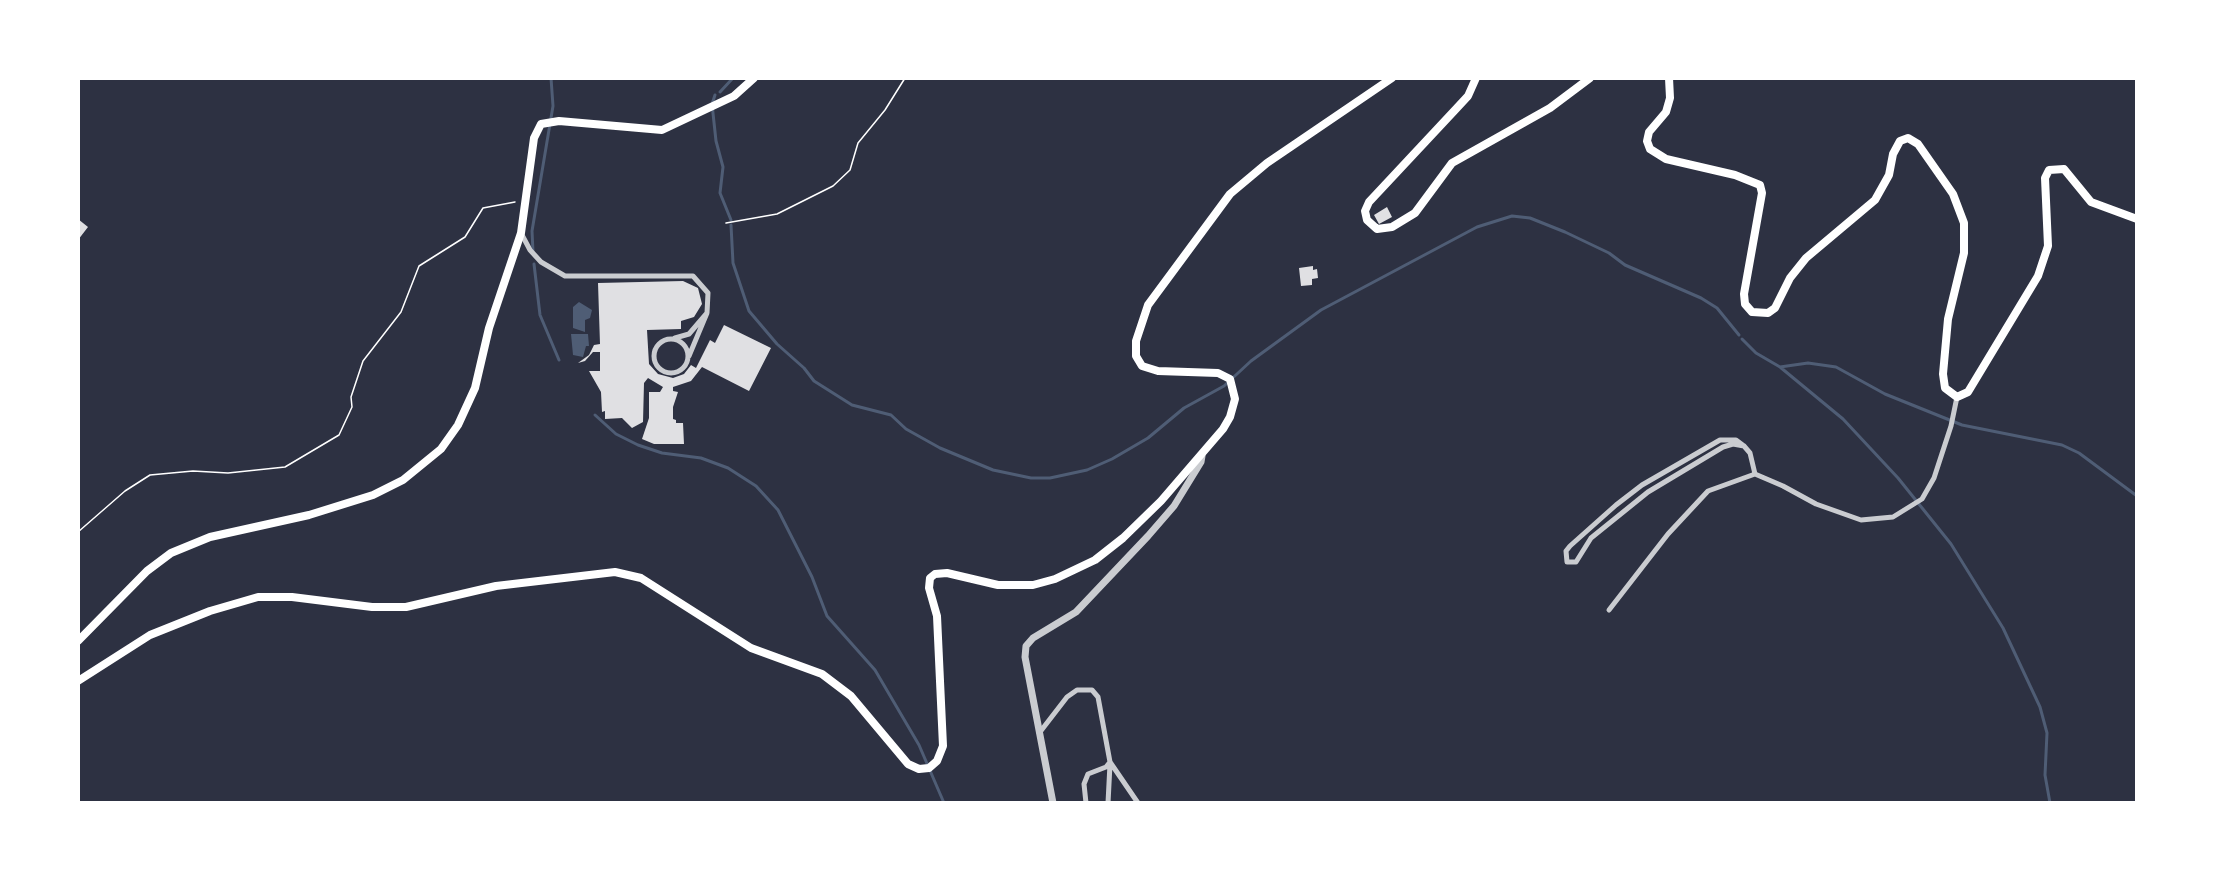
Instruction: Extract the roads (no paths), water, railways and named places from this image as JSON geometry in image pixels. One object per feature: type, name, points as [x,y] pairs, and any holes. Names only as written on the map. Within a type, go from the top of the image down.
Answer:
[{"type":"main road","points":[[78,641],[147,571],[188,545],[309,515],[373,495],[403,480],[430,461],[451,436],[467,407],[521,233],[534,138],[538,128],[550,121],[662,130],[742,91],[754,78]]},
{"type":"main road","points":[[78,681],[150,634],[210,611],[258,597],[292,597],[372,608],[406,607],[496,586],[615,572],[641,578],[751,648],[822,674],[851,696],[908,764],[919,769],[928,768],[937,761],[943,746],[937,616],[928,583],[931,577],[947,573],[998,585],[1033,585],[1054,579],[1095,560],[1161,501],[1202,456],[1230,417],[1235,399],[1233,384],[1225,375],[1158,371],[1142,366],[1136,356],[1136,341],[1148,306],[1230,194],[1267,163],[1392,78]]},
{"type":"main road","points":[[1476,78],[1467,96],[1455,111],[1369,202],[1365,211],[1367,220],[1377,229],[1392,227],[1415,213],[1452,163],[1550,108],[1590,78]]},
{"type":"main road","points":[[1669,78],[1670,98],[1666,112],[1649,132],[1647,141],[1650,149],[1666,159],[1735,175],[1760,185],[1762,192],[1744,294],[1745,304],[1752,312],[1768,313],[1775,308],[1790,278],[1806,258],[1875,200],[1889,175],[1893,154],[1900,141],[1908,138],[1918,144],[1953,194],[1964,223],[1964,253],[1948,319],[1943,374],[1945,388],[1958,397],[1968,392],[2038,276],[2049,240],[2045,178],[2049,170],[2064,169],[2091,202],[2137,219]]},
{"type":"street","points":[[521,233],[530,250],[546,267],[565,276],[578,278],[693,276],[708,293],[707,313],[687,361],[676,372],[660,368],[655,353],[660,344],[689,334],[707,313]]},
{"type":"street","points":[[670,339],[684,345],[688,355],[687,361]]},
{"type":"street","points":[[1609,610],[1668,534],[1708,491],[1755,474],[1841,515],[1861,520],[1893,517],[1913,507],[1922,499],[1934,478],[1952,426],[1958,397]]},
{"type":"street","points":[[1743,446],[1733,444],[1723,447],[1648,492],[1591,538],[1576,562],[1567,562],[1566,551],[1570,546],[1642,485],[1720,440],[1736,440],[1743,446],[1750,453],[1755,474]]},
{"type":"street","points":[[1053,803],[1025,657],[1026,646],[1033,638],[1076,612],[1148,537],[1174,506],[1202,462],[1202,456]]},
{"type":"street","points":[[1040,732],[1067,697],[1077,690],[1092,690],[1098,697],[1110,762],[1108,803]]},
{"type":"street","points":[[1086,803],[1084,784],[1088,774],[1106,767],[1110,762]]},
{"type":"street","points":[[1110,762],[1138,803]]},
{"type":"water","points":[[579,302],[592,310],[590,318],[585,320],[585,332],[573,328],[573,307]]},
{"type":"water","points":[[571,334],[588,334],[589,346],[586,346],[583,357],[573,355]]},
{"type":"waterway","points":[[533,252],[532,231],[553,106],[551,78]]},
{"type":"waterway","points":[[720,92],[733,78]]},
{"type":"waterway","points":[[715,95],[712,104],[716,141],[723,167],[720,193],[731,220]]},
{"type":"waterway","points":[[731,225],[733,263],[749,311],[777,344],[804,368],[814,381],[852,405],[891,415],[906,429],[940,448],[993,470],[1031,478],[1050,478],[1087,470],[1112,459],[1148,438],[1184,408],[1224,386],[1251,361],[1321,310],[1477,227],[1512,216],[1530,218],[1565,232],[1609,253],[1625,265],[1701,298],[1717,308],[1739,335]]},
{"type":"waterway","points":[[534,264],[540,315],[559,360]]},
{"type":"waterway","points":[[1742,339],[1756,353],[1780,367],[1843,419],[1898,478],[1951,544],[2003,628],[2040,707],[2047,733],[2045,775],[2050,803]]},
{"type":"waterway","points":[[1780,367],[1808,363],[1836,367],[1885,394],[1962,425],[2062,445],[2079,453],[2137,496]]},
{"type":"waterway","points":[[595,415],[616,434],[638,445],[662,453],[701,458],[728,468],[756,486],[778,510],[812,577],[827,616],[875,670],[919,745],[944,803]]}]
